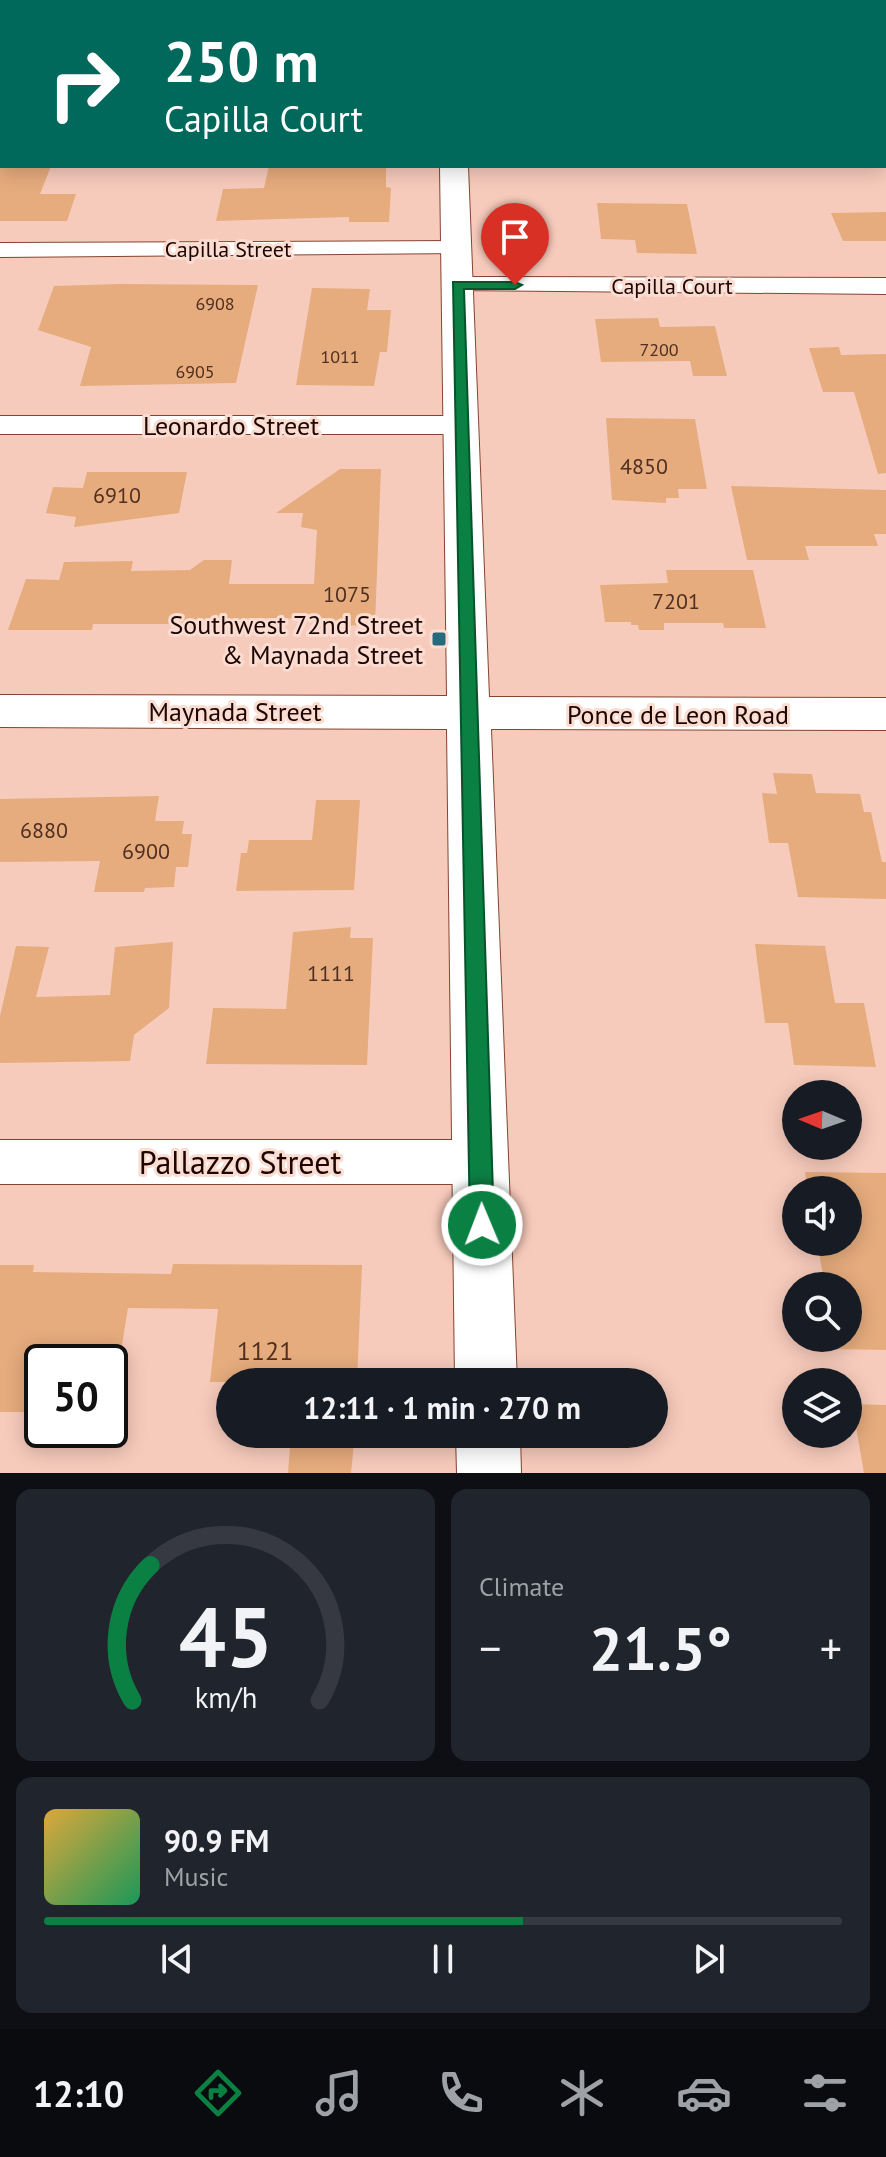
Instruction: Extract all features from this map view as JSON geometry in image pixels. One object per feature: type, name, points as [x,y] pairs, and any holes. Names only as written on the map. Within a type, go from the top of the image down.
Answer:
[{"type":"main road","points":[[454,168],[486,1368]]},
{"type":"main road","name":"Maynada Street","points":[[0,711],[469,712]]},
{"type":"main road","name":"Ponce de Leon Road","points":[[469,712],[886,714]]},
{"type":"main road","points":[[488,1448],[489,1473]]},
{"type":"street","name":"Capilla Street","points":[[0,250],[457,267]]},
{"type":"street","name":"Capilla Court","points":[[457,267],[886,286]]},
{"type":"street","name":"Leonardo Street","points":[[0,425],[462,425]]},
{"type":"street","name":"Pallazzo Street","points":[[0,1162],[480,1162]]},
{"type":"building","points":[[0,168],[50,168],[40,194],[76,194],[67,221],[0,221]]},
{"type":"building","points":[[269,168],[386,168],[386,187],[391,188],[389,222],[349,222],[349,217],[216,221],[223,189],[264,188]]},
{"type":"building","points":[[597,203],[687,204],[697,254],[637,253],[635,240],[601,239]]},
{"type":"building","points":[[886,212],[886,241],[843,241],[831,213]]},
{"type":"building","points":[[258,285],[236,383],[80,386],[91,347],[38,330],[54,286]]},
{"type":"building","points":[[312,288],[370,289],[367,310],[391,310],[387,352],[380,352],[374,386],[296,385]]},
{"type":"building","points":[[658,318],[660,327],[715,326],[727,376],[693,376],[690,361],[601,362],[595,319]]},
{"type":"building","points":[[839,347],[841,355],[886,354],[886,473],[878,474],[854,392],[823,392],[809,348]]},
{"type":"building","points":[[606,418],[695,419],[707,489],[678,489],[679,498],[666,498],[666,503],[612,500]]},
{"type":"building","points":[[340,469],[381,469],[375,625],[325,626],[326,619],[257,618],[224,620],[223,624],[93,624],[92,630],[8,630],[26,579],[59,580],[64,562],[133,561],[131,571],[190,570],[204,560],[232,560],[229,584],[314,584],[317,530],[301,527],[303,513],[276,513]]},
{"type":"building","points":[[87,472],[187,472],[179,513],[74,527],[76,517],[46,513],[53,487],[83,488]]},
{"type":"building","points":[[731,486],[886,490],[886,534],[874,534],[878,546],[805,546],[809,560],[747,560]]},
{"type":"building","points":[[666,570],[753,570],[766,628],[724,628],[723,623],[664,623],[664,630],[639,630],[638,625],[631,625],[631,622],[605,622],[600,585],[668,583]]},
{"type":"building","points":[[773,773],[812,774],[816,793],[860,794],[864,812],[871,812],[882,862],[886,862],[886,899],[798,897],[788,843],[769,843],[762,793],[777,794]]},
{"type":"building","points":[[159,796],[155,821],[184,821],[182,834],[192,834],[188,867],[176,867],[174,887],[145,888],[144,892],[94,892],[100,861],[0,862],[0,799]]},
{"type":"building","points":[[316,800],[360,800],[354,890],[236,891],[241,853],[247,853],[249,840],[312,840]]},
{"type":"building","points":[[351,927],[350,938],[373,938],[367,1065],[206,1064],[213,1008],[286,1009],[293,932]]},
{"type":"building","points":[[173,942],[169,1008],[134,1035],[130,1061],[0,1063],[0,1016],[16,946],[49,947],[36,997],[110,995],[115,947]]},
{"type":"building","points":[[755,944],[825,946],[835,1003],[864,1003],[876,1067],[794,1065],[788,1023],[765,1023]]},
{"type":"building","points":[[805,1172],[886,1173],[886,1350],[862,1350],[862,1272],[822,1272],[820,1256],[862,1256],[862,1176],[806,1176]]},
{"type":"building","points":[[173,1264],[362,1265],[358,1368],[216,1368],[216,1382],[210,1382],[218,1309],[128,1308],[122,1344],[24,1344],[24,1412],[0,1412],[0,1265],[34,1265],[33,1272],[171,1274]]},
{"type":"building","points":[[862,1404],[886,1405],[886,1473],[864,1473],[860,1448]]},
{"type":"building","points":[[290,1448],[354,1448],[351,1473],[288,1473]]},
{"type":"place","name":"Southwest 72nd Street & Maynada Street","points":[[439,639]]},
{"type":"route","points":[[482,1225],[477,935],[458,285],[515,285]]}]
